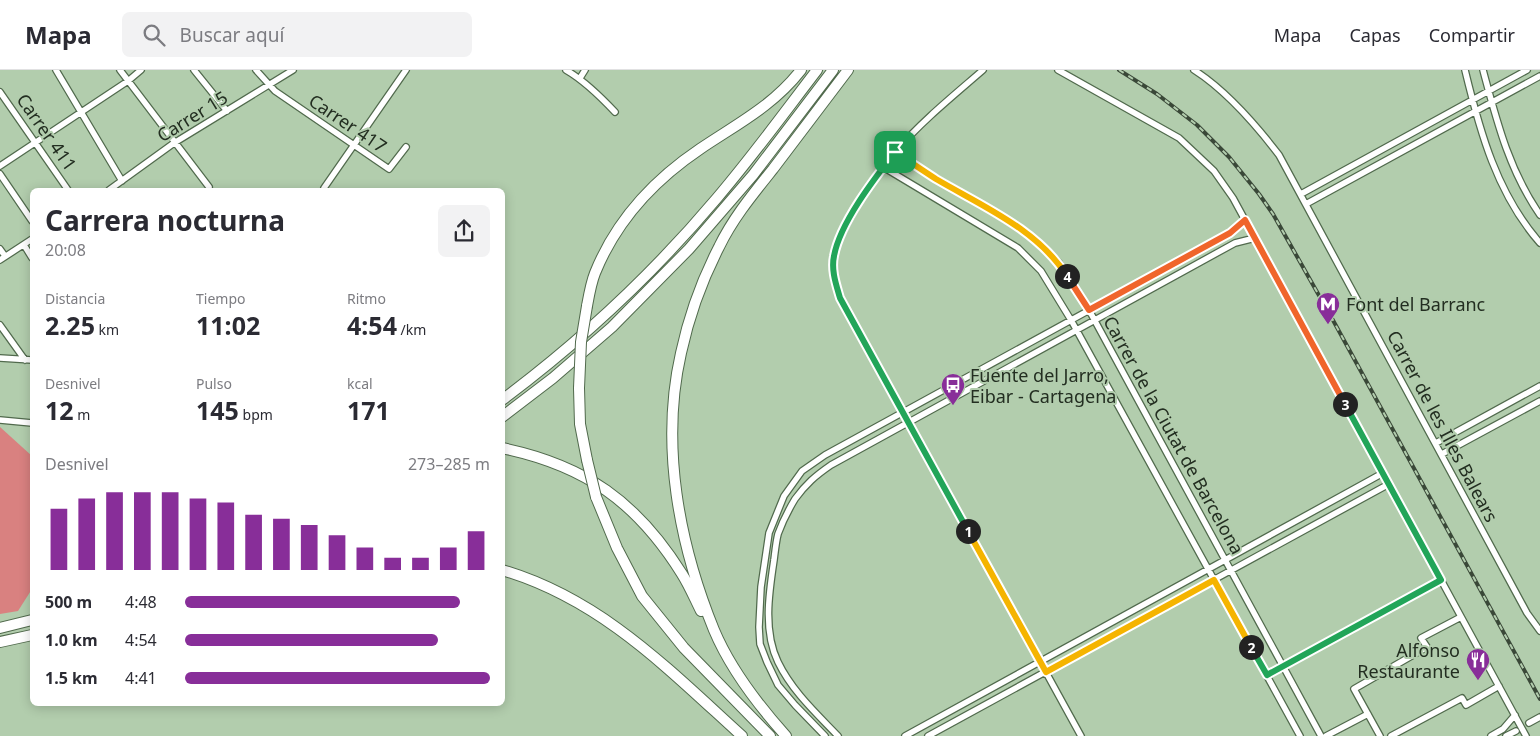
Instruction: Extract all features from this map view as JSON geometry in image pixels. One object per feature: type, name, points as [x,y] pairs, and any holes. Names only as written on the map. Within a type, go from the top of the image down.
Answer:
[{"type":"highway","points":[[770,736],[684,648],[642,596],[617,548],[596,498],[580,424],[581,342],[586,306],[595,273],[613,237],[630,212],[654,186],[677,166],[700,149],[755,115],[792,82],[801,70]]},
{"type":"highway","points":[[505,398],[577,341],[682,238],[744,165],[817,70]]},
{"type":"highway","points":[[505,415],[553,378],[612,327],[689,249],[753,175],[833,70]]},
{"type":"highway","points":[[714,631],[694,576],[679,515],[673,464],[674,403],[681,354],[695,302],[719,246],[737,216],[848,70]]},
{"type":"highway","points":[[505,449],[542,458],[574,470],[600,486],[635,512],[661,542],[683,575],[705,619],[714,631],[733,666],[758,702],[786,736]]},
{"type":"highway","points":[[505,571],[542,584],[571,598],[618,627],[651,654],[742,736]]},
{"type":"highway","points":[[3,627],[12,620],[30,616]]},
{"type":"highway","points":[[3,627],[30,620]]},
{"type":"highway","points":[[0,642],[30,635]]},
{"type":"street","points":[[56,70],[122,181]]},
{"type":"street","points":[[120,70],[209,187]]},
{"type":"street","points":[[0,166],[82,112],[141,70]]},
{"type":"street","points":[[194,70],[227,111]]},
{"type":"street","name":"Carrer 417","points":[[256,70],[280,94],[389,169],[406,148]]},
{"type":"street","name":"Carrer 15","points":[[112,188],[174,143],[293,70]]},
{"type":"street","points":[[324,188],[406,70]]},
{"type":"street","points":[[566,70],[580,78],[615,112]]},
{"type":"street","points":[[580,78],[586,70]]},
{"type":"street","points":[[983,70],[919,126],[883,167],[857,204],[839,238],[834,256],[833,274],[840,298],[1081,736]]},
{"type":"street","points":[[1058,70],[1179,138],[1214,172],[1233,198],[1526,736]]},
{"type":"street","name":"Carrer de les Illes Balears","points":[[1194,70],[1202,74],[1232,102],[1259,130],[1279,155],[1527,612],[1540,631]]},
{"type":"street","points":[[1464,70],[1486,147],[1504,189],[1527,228],[1540,243]]},
{"type":"street","points":[[1483,70],[1506,150],[1520,182],[1540,215]]},
{"type":"street","points":[[1301,194],[1527,70]]},
{"type":"street","points":[[1306,204],[1540,76]]},
{"type":"street","name":"Carrer 411","points":[[0,92],[67,188]]},
{"type":"street","name":"Carrer de la Ciutat de Barcelona","points":[[895,152],[1027,233],[1059,263],[1089,310],[1321,736]]},
{"type":"street","name":"Carrer de la Ciutat de Barcelona","points":[[883,167],[1018,248],[1041,271],[1077,330],[1300,736]]},
{"type":"street","points":[[0,174],[30,218]]},
{"type":"street","points":[[825,736],[778,685],[760,644],[761,587],[769,533],[784,496],[802,471],[825,455],[1230,233],[1245,220]]},
{"type":"street","points":[[838,736],[801,697],[788,679],[777,661],[771,643],[769,628],[770,588],[778,534],[794,500],[811,479],[830,465],[1235,243],[1255,238]]},
{"type":"street","points":[[0,249],[3,258],[30,240]]},
{"type":"street","points":[[24,245],[30,255]]},
{"type":"street","points":[[0,325],[24,360]]},
{"type":"street","points":[[0,358],[30,360]]},
{"type":"street","points":[[1436,443],[1540,386]]},
{"type":"street","points":[[1442,454],[1540,400]]},
{"type":"street","points":[[0,420],[30,423]]},
{"type":"street","points":[[905,736],[1383,473]]},
{"type":"street","points":[[928,736],[1389,484]]},
{"type":"street","points":[[1267,675],[1441,580]]},
{"type":"street","points":[[1380,736],[1354,689],[1427,647],[1422,638],[1461,617]]},
{"type":"street","points":[[1391,736],[1462,698],[1466,705],[1499,686]]},
{"type":"street","points":[[1326,736],[1368,714]]},
{"type":"street","points":[[1491,736],[1504,729],[1515,715]]},
{"type":"street","points":[[1529,723],[1540,717]]},
{"type":"street","points":[[1506,736],[1516,731]]},
{"type":"shaded area","points":[[0,427],[30,454],[30,592],[18,611],[0,614]]},
{"type":"railway","points":[[1119,70],[1157,94],[1197,125],[1229,157],[1273,214],[1540,699]]},
{"type":"place","name":"Font del Barranc","points":[[1328,325]]},
{"type":"place","name":"Fuente del Jarro, Eibar - Cartagena","points":[[953,406]]},
{"type":"place","name":"Alfonso Restaurante","points":[[1478,681]]},
{"type":"route","points":[[895,152],[1027,233],[1059,263],[1089,310],[1230,233],[1245,220],[1441,580],[1267,675],[1214,580],[1046,672],[840,298],[833,274],[834,256],[839,238],[857,204],[895,152]]}]
